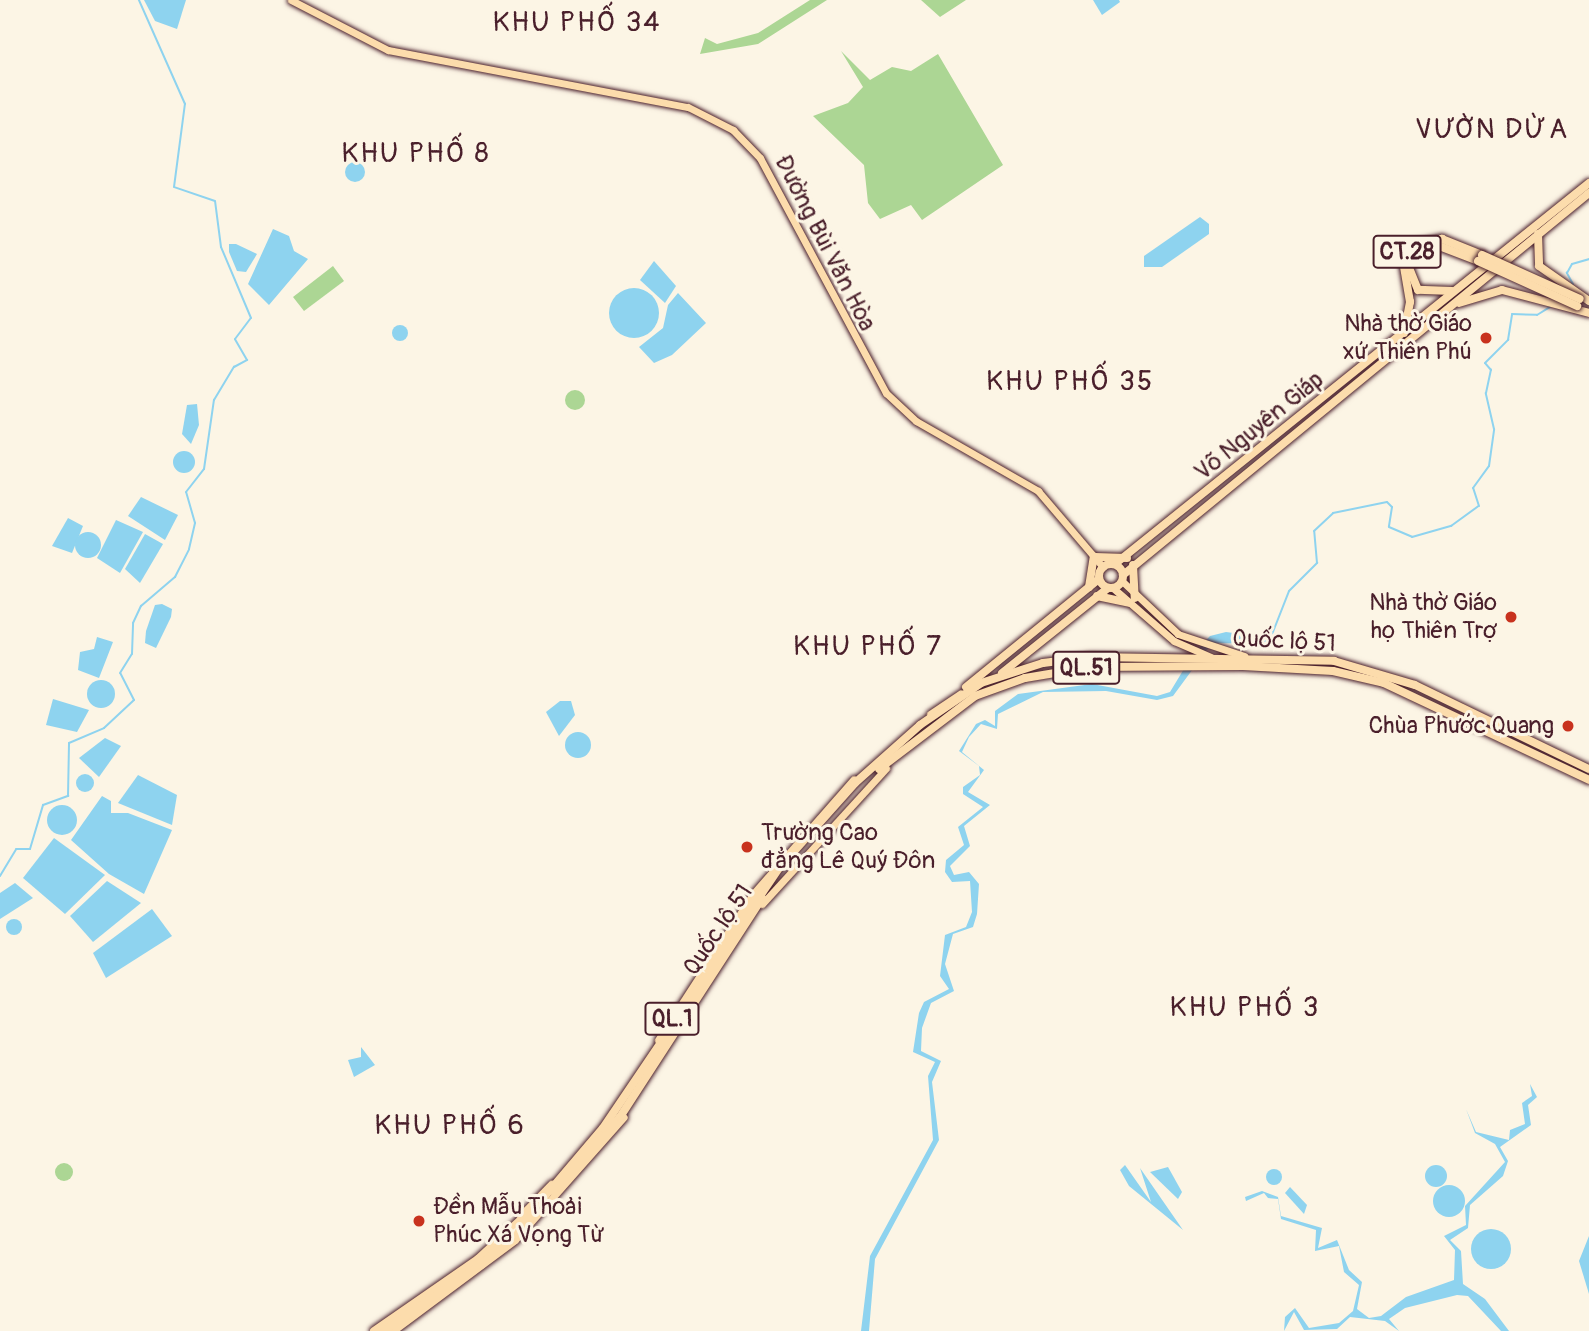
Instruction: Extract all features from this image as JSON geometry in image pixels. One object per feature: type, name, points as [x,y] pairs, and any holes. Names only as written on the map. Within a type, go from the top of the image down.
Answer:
[{"type":"highway","name":"Võ Nguyên Giáp","points":[[1123,578],[1132,560],[1589,183]]},
{"type":"highway","name":"Võ Nguyên Giáp","points":[[1115,564],[1132,560],[1589,192]]},
{"type":"highway","name":"CT.28","points":[[1538,234],[1539,266],[1582,300],[1589,312]]},
{"type":"highway","name":"CT.28","points":[[1404,333],[1410,302],[1403,261],[1413,245],[1442,239],[1480,258],[1582,300]]},
{"type":"highway","name":"CT.28","points":[[1458,289],[1434,295],[1418,290],[1409,268],[1415,253],[1439,246],[1480,258]]},
{"type":"highway","name":"CT.28","points":[[1450,306],[1502,290],[1589,312]]},
{"type":"highway","points":[[1087,590],[1095,557],[1132,560],[1132,601],[1107,594],[1089,601]]},
{"type":"highway","points":[[1115,564],[1123,578]]},
{"type":"highway","name":"QL.1","points":[[985,684],[1099,579],[1103,567],[1115,564]]},
{"type":"highway","name":"QL.1","points":[[985,684],[996,678],[1089,601],[1123,578]]},
{"type":"highway","points":[[1099,579],[1110,588]]},
{"type":"highway","name":"Quốc lộ 51","points":[[996,678],[1066,660],[1186,657],[1207,654],[1243,666],[1332,670],[1384,684],[1589,780]]},
{"type":"highway","name":"Quốc lộ 51","points":[[371,1331],[456,1280],[538,1200],[601,1132],[788,861],[855,783],[961,693],[985,684],[1067,670],[1206,668],[1226,659],[1244,656],[1334,661],[1388,674],[1589,769]]},
{"type":"highway","name":"Quốc lộ 51","points":[[384,1331],[503,1247],[574,1176],[663,1053],[692,999],[706,987],[788,861],[876,771],[973,699],[985,684]]},
{"type":"main road","name":"Đường Bùi Văn Hòa","points":[[291,0],[388,50],[712,117],[760,158],[853,340],[899,409],[1038,491],[1103,567]]},
{"type":"main road","points":[[1123,578],[1132,601]]},
{"type":"main road","points":[[1110,588],[1207,654]]},
{"type":"main road","name":"Quốc lộ 51","points":[[393,1331],[456,1280]]},
{"type":"green space","points":[[810,0],[827,0],[758,44],[700,54],[705,38],[717,44],[758,33]]},
{"type":"green space","points":[[921,0],[966,0],[940,17]]},
{"type":"green space","points":[[841,51],[870,80],[892,67],[911,71],[938,54],[1003,165],[922,220],[911,205],[880,219],[868,203],[864,165],[813,116],[848,103],[863,87]]},
{"type":"green space","points":[[333,266],[344,281],[304,311],[293,297]]},
{"type":"green space","points":[[575,390],[582,393],[585,400],[582,407],[575,410],[568,407],[565,400],[568,393]]},
{"type":"green space","points":[[60,1163],[68,1163],[73,1172],[71,1179],[60,1181],[55,1176],[55,1168]]},
{"type":"water","points":[[144,0],[186,0],[177,29],[155,21]]},
{"type":"water","points":[[1093,0],[1119,0],[1120,2],[1102,15]]},
{"type":"water","points":[[355,162],[362,165],[365,172],[362,179],[355,182],[348,179],[345,172],[348,165]]},
{"type":"water","points":[[1200,217],[1209,224],[1209,234],[1162,267],[1144,267],[1144,256]]},
{"type":"water","points":[[273,229],[289,236],[294,251],[308,259],[269,305],[248,284]]},
{"type":"water","points":[[229,244],[236,244],[257,254],[246,272],[237,271],[229,252]]},
{"type":"water","points":[[654,261],[676,286],[665,303],[640,280]]},
{"type":"water","points":[[634,288],[652,295],[659,313],[652,331],[634,338],[616,331],[609,313],[616,295]]},
{"type":"water","points":[[678,293],[706,323],[672,355],[654,363],[639,347],[663,328],[668,305]]},
{"type":"water","points":[[400,325],[406,327],[406,339],[400,341],[394,339],[392,333],[394,327]]},
{"type":"water","points":[[197,404],[199,425],[191,444],[182,434],[187,405]]},
{"type":"water","points":[[184,451],[192,454],[195,462],[192,470],[184,473],[176,470],[173,462],[176,454]]},
{"type":"water","points":[[141,497],[178,515],[165,540],[128,516]]},
{"type":"water","points":[[68,518],[83,526],[72,553],[52,546]]},
{"type":"water","points":[[116,520],[143,532],[120,573],[97,558]]},
{"type":"water","points":[[88,532],[97,536],[101,545],[97,554],[88,558],[79,554],[75,545],[79,536]]},
{"type":"water","points":[[145,534],[163,544],[140,583],[125,569]]},
{"type":"water","points":[[162,604],[172,609],[171,617],[156,648],[145,643],[146,631],[155,605]]},
{"type":"water","points":[[1226,632],[1271,638],[1263,644],[1212,643],[1173,696],[1157,700],[1106,691],[1043,692],[998,714],[997,729],[981,724],[969,737],[962,752],[984,770],[968,792],[990,805],[964,826],[970,846],[950,866],[954,875],[969,872],[979,884],[977,914],[973,927],[953,934],[945,964],[954,991],[931,1003],[922,1028],[921,1051],[941,1061],[932,1082],[939,1140],[875,1259],[869,1331],[861,1331],[870,1256],[933,1140],[928,1076],[935,1062],[913,1052],[919,1013],[924,1002],[949,989],[940,976],[945,935],[966,927],[972,912],[970,881],[952,882],[945,872],[946,860],[964,845],[958,827],[983,807],[963,794],[963,787],[980,775],[979,766],[959,751],[976,724],[985,720],[995,726],[995,711],[1018,694],[1092,684],[1157,696],[1170,692],[1193,654],[1210,636]]},
{"type":"water","points":[[97,637],[113,642],[99,678],[78,670],[80,652],[94,649]]},
{"type":"water","points":[[101,680],[111,684],[115,694],[111,704],[101,708],[91,704],[87,694],[91,684]]},
{"type":"water","points":[[53,699],[89,710],[77,732],[46,725]]},
{"type":"water","points":[[560,701],[571,701],[575,715],[559,736],[546,712]]},
{"type":"water","points":[[578,732],[587,736],[591,745],[587,754],[578,758],[569,754],[565,745],[569,736]]},
{"type":"water","points":[[105,738],[121,746],[99,777],[79,758]]},
{"type":"water","points":[[81,774],[89,774],[94,783],[92,790],[81,792],[76,787],[76,779]]},
{"type":"water","points":[[138,775],[177,795],[172,825],[118,803]]},
{"type":"water","points":[[102,796],[111,801],[111,813],[128,813],[172,830],[144,894],[109,874],[71,840]]},
{"type":"water","points":[[62,805],[68,806],[76,814],[76,826],[68,834],[62,835],[56,834],[48,826],[47,820],[48,814],[56,806]]},
{"type":"water","points":[[54,838],[105,875],[65,914],[23,878]]},
{"type":"water","points":[[107,881],[141,903],[93,942],[70,916]]},
{"type":"water","points":[[15,883],[33,898],[0,919],[0,893]]},
{"type":"water","points":[[152,909],[172,936],[106,978],[93,953]]},
{"type":"water","points":[[11,919],[17,919],[22,927],[20,933],[11,935],[6,930],[6,924]]},
{"type":"water","points":[[361,1047],[375,1065],[354,1077],[348,1060],[361,1057]]},
{"type":"water","points":[[1530,1084],[1537,1097],[1528,1105],[1531,1125],[1500,1147],[1508,1161],[1503,1176],[1470,1205],[1468,1228],[1450,1240],[1461,1251],[1463,1284],[1485,1299],[1509,1331],[1501,1331],[1468,1296],[1457,1295],[1405,1308],[1389,1319],[1399,1331],[1385,1321],[1350,1317],[1337,1329],[1304,1330],[1294,1312],[1284,1331],[1285,1317],[1295,1308],[1309,1328],[1339,1323],[1353,1311],[1359,1285],[1344,1272],[1339,1246],[1315,1251],[1316,1230],[1281,1219],[1278,1199],[1268,1198],[1264,1193],[1246,1201],[1245,1197],[1262,1191],[1278,1197],[1281,1216],[1322,1228],[1318,1248],[1337,1240],[1349,1270],[1362,1282],[1357,1309],[1369,1318],[1381,1316],[1406,1297],[1454,1280],[1455,1250],[1444,1236],[1466,1225],[1465,1206],[1505,1162],[1495,1144],[1475,1133],[1466,1109],[1476,1132],[1509,1140],[1510,1130],[1525,1124],[1522,1103],[1532,1096]]},
{"type":"water","points":[[1125,1165],[1151,1202],[1140,1168],[1183,1230],[1129,1186],[1120,1170]]},
{"type":"water","points":[[1432,1165],[1440,1165],[1447,1172],[1447,1180],[1440,1187],[1432,1187],[1425,1180],[1425,1172]]},
{"type":"water","points":[[1168,1167],[1182,1192],[1178,1199],[1150,1172]]},
{"type":"water","points":[[1274,1169],[1280,1171],[1280,1183],[1274,1185],[1268,1183],[1266,1177],[1268,1171]]},
{"type":"water","points":[[1449,1185],[1460,1190],[1465,1201],[1460,1212],[1449,1217],[1438,1212],[1433,1201],[1438,1190]]},
{"type":"water","points":[[1290,1187],[1307,1205],[1304,1214],[1285,1193]]},
{"type":"water","points":[[1491,1229],[1505,1235],[1511,1249],[1505,1263],[1491,1269],[1477,1263],[1471,1249],[1477,1235]]},
{"type":"water","points":[[1589,1236],[1589,1294],[1579,1261]]},
{"type":"waterway","points":[[0,876],[16,849],[30,849],[43,805],[68,796],[69,743],[104,728],[134,700],[120,673],[132,654],[133,623],[141,606],[175,577],[189,549],[195,523],[186,492],[204,469],[214,400],[234,367],[247,360],[235,339],[251,318],[221,247],[215,201],[174,187],[185,104],[139,0]]},
{"type":"waterway","points":[[1573,284],[1567,273],[1572,264],[1589,259]]},
{"type":"waterway","points":[[1271,637],[1289,591],[1317,563],[1314,531],[1333,513],[1387,502],[1392,507],[1389,527],[1412,537],[1451,526],[1479,506],[1473,488],[1489,466],[1494,429],[1486,393],[1491,370],[1485,363],[1508,340],[1512,314],[1537,315],[1550,307]]},
{"type":"place","name":"Nhà thờ Giáo xứ Thiên Phú","points":[[1486,338]]},
{"type":"place","name":"Nhà thờ Giáo họ Thiên Trợ","points":[[1511,617]]},
{"type":"place","name":"Chùa Phước Quang","points":[[1568,726]]},
{"type":"place","name":"Trường Cao đẳng Lê Quý Đôn","points":[[747,847]]},
{"type":"place","name":"Đền Mẫu Thoải Phúc Xá Vọng Từ","points":[[419,1221]]},
{"type":"district","name":"KHU PHỐ 34","points":[[577,23]]},
{"type":"district","name":"VƯỜN DỪA","points":[[1492,130]]},
{"type":"district","name":"KHU PHỐ 8","points":[[416,154]]},
{"type":"district","name":"KHU PHỐ 35","points":[[1070,382]]},
{"type":"district","name":"KHU PHỐ 7","points":[[868,647]]},
{"type":"district","name":"KHU PHỐ 3","points":[[1245,1008]]},
{"type":"district","name":"KHU PHỐ 6","points":[[450,1126]]}]
